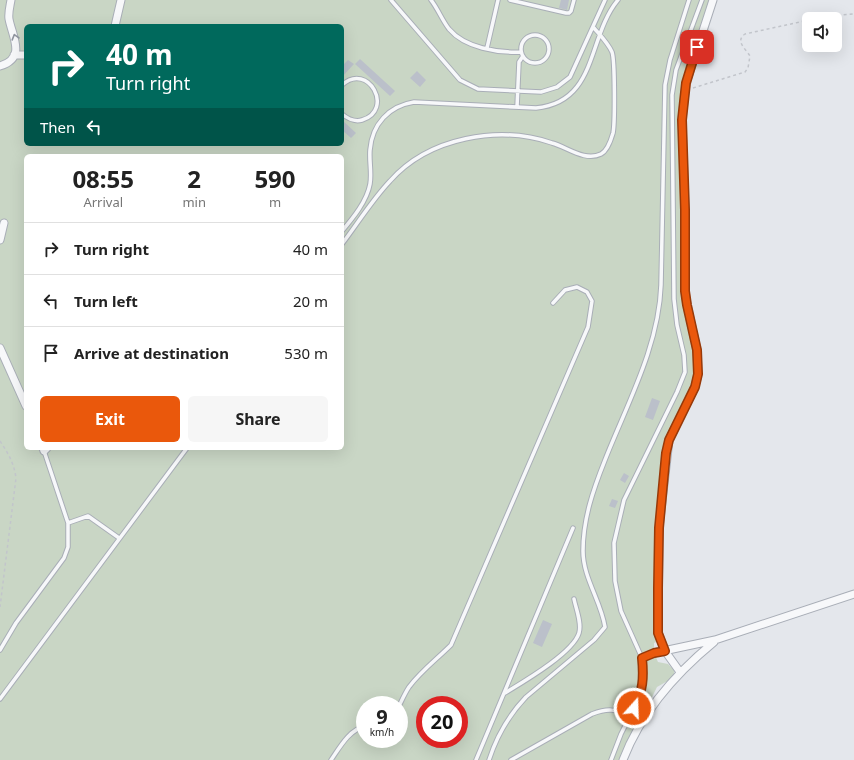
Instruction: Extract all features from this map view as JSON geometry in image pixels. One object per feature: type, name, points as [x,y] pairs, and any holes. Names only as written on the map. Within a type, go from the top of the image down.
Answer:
[{"type":"street","points":[[0,66],[9,62],[14,55],[16,43],[9,18],[11,0]]},
{"type":"street","points":[[115,24],[121,0]]},
{"type":"street","points":[[680,672],[665,651],[658,633],[659,528],[666,453],[669,440],[695,387],[698,374],[699,361],[685,291],[685,210],[682,120],[685,89],[713,0]]},
{"type":"street","points":[[14,55],[24,55]]},
{"type":"street","points":[[0,240],[4,223]]},
{"type":"street","points":[[0,348],[24,402]]},
{"type":"street","points":[[654,653],[715,640],[854,594]]},
{"type":"street","points":[[623,760],[627,749],[650,709],[680,672],[715,640]]},
{"type":"lane","points":[[391,0],[460,80],[478,89],[541,92],[558,87],[570,77],[594,28],[605,0]]},
{"type":"lane","points":[[431,0],[450,29],[457,36],[467,42],[487,48],[522,54],[528,62],[540,62],[548,54],[549,46],[545,39],[534,35],[523,41],[521,48],[522,54],[519,62],[517,107]]},
{"type":"lane","points":[[487,48],[498,0]]},
{"type":"lane","points":[[510,0],[566,13],[572,11],[574,0]]},
{"type":"lane","points":[[344,228],[368,191],[371,139],[379,121],[391,110],[414,102],[545,107],[567,97],[581,83],[600,34],[618,0]]},
{"type":"lane","points":[[489,760],[502,728],[518,705],[594,640],[605,627],[588,579],[583,552],[588,508],[596,484],[650,348],[659,314],[662,285],[665,85],[670,60],[689,0]]},
{"type":"lane","points":[[611,760],[638,700],[644,678],[642,658],[620,611],[615,581],[614,543],[624,500],[677,392],[684,372],[684,355],[674,299],[671,121],[672,95],[676,70],[702,0]]},
{"type":"lane","points":[[344,241],[390,180],[420,157],[445,146],[466,139],[487,135],[521,135],[539,138],[585,156],[594,156],[603,152],[608,146],[613,132],[614,69],[612,53],[600,34],[594,28]]},
{"type":"lane","points":[[344,84],[349,80],[359,79],[372,86],[377,95],[377,100],[372,114],[364,119],[349,119],[344,115]]},
{"type":"lane","points":[[372,114],[379,121]]},
{"type":"lane","points":[[404,696],[409,687],[427,667],[439,658],[451,645],[588,327],[592,301],[587,292],[577,287],[565,290],[553,302]]},
{"type":"lane","points":[[0,650],[16,623],[64,558],[68,546],[68,523],[45,450]]},
{"type":"lane","points":[[0,699],[185,450]]},
{"type":"lane","points":[[68,523],[88,516],[119,538]]},
{"type":"lane","points":[[476,760],[574,528]]},
{"type":"lane","points":[[504,694],[556,659],[577,638],[580,631],[574,599]]},
{"type":"lane","points":[[642,658],[654,653]]},
{"type":"lane","points":[[512,760],[592,714],[605,709],[619,711],[630,716]]},
{"type":"lane","points":[[330,760],[356,728]]},
{"type":"path","points":[[842,15],[854,14]]},
{"type":"path","points":[[685,89],[745,72],[748,68],[750,56],[741,45],[741,37],[745,34],[802,22]]},
{"type":"path","points":[[0,441],[9,454],[14,466],[16,478],[0,607]]},
{"type":"green space","points":[[0,0],[709,0],[684,78],[680,99],[682,286],[685,313],[696,360],[694,379],[689,394],[665,441],[654,553],[656,642],[654,643],[654,653],[658,662],[668,664],[674,670],[674,674],[671,679],[657,687],[621,760],[0,760]]},
{"type":"building","points":[[561,0],[569,0],[567,10],[559,8]]},
{"type":"building","points":[[360,59],[395,91],[390,96],[355,64]]},
{"type":"building","points":[[348,60],[354,64],[344,75],[344,64]]},
{"type":"building","points":[[417,71],[426,80],[420,87],[410,78]]},
{"type":"building","points":[[344,122],[356,133],[351,138],[344,132]]},
{"type":"building","points":[[652,398],[660,401],[653,420],[645,417]]},
{"type":"building","points":[[624,473],[629,476],[625,483],[620,480]]},
{"type":"building","points":[[612,499],[618,501],[615,508],[609,506]]},
{"type":"building","points":[[543,620],[552,624],[542,647],[533,643]]},
{"type":"route","points":[[634,708],[638,700],[644,678],[642,658],[654,653],[665,651],[658,633],[658,588],[659,528],[666,453],[674,427],[695,387],[698,374],[699,361],[685,291],[685,210],[682,120],[686,83],[697,47]]}]
